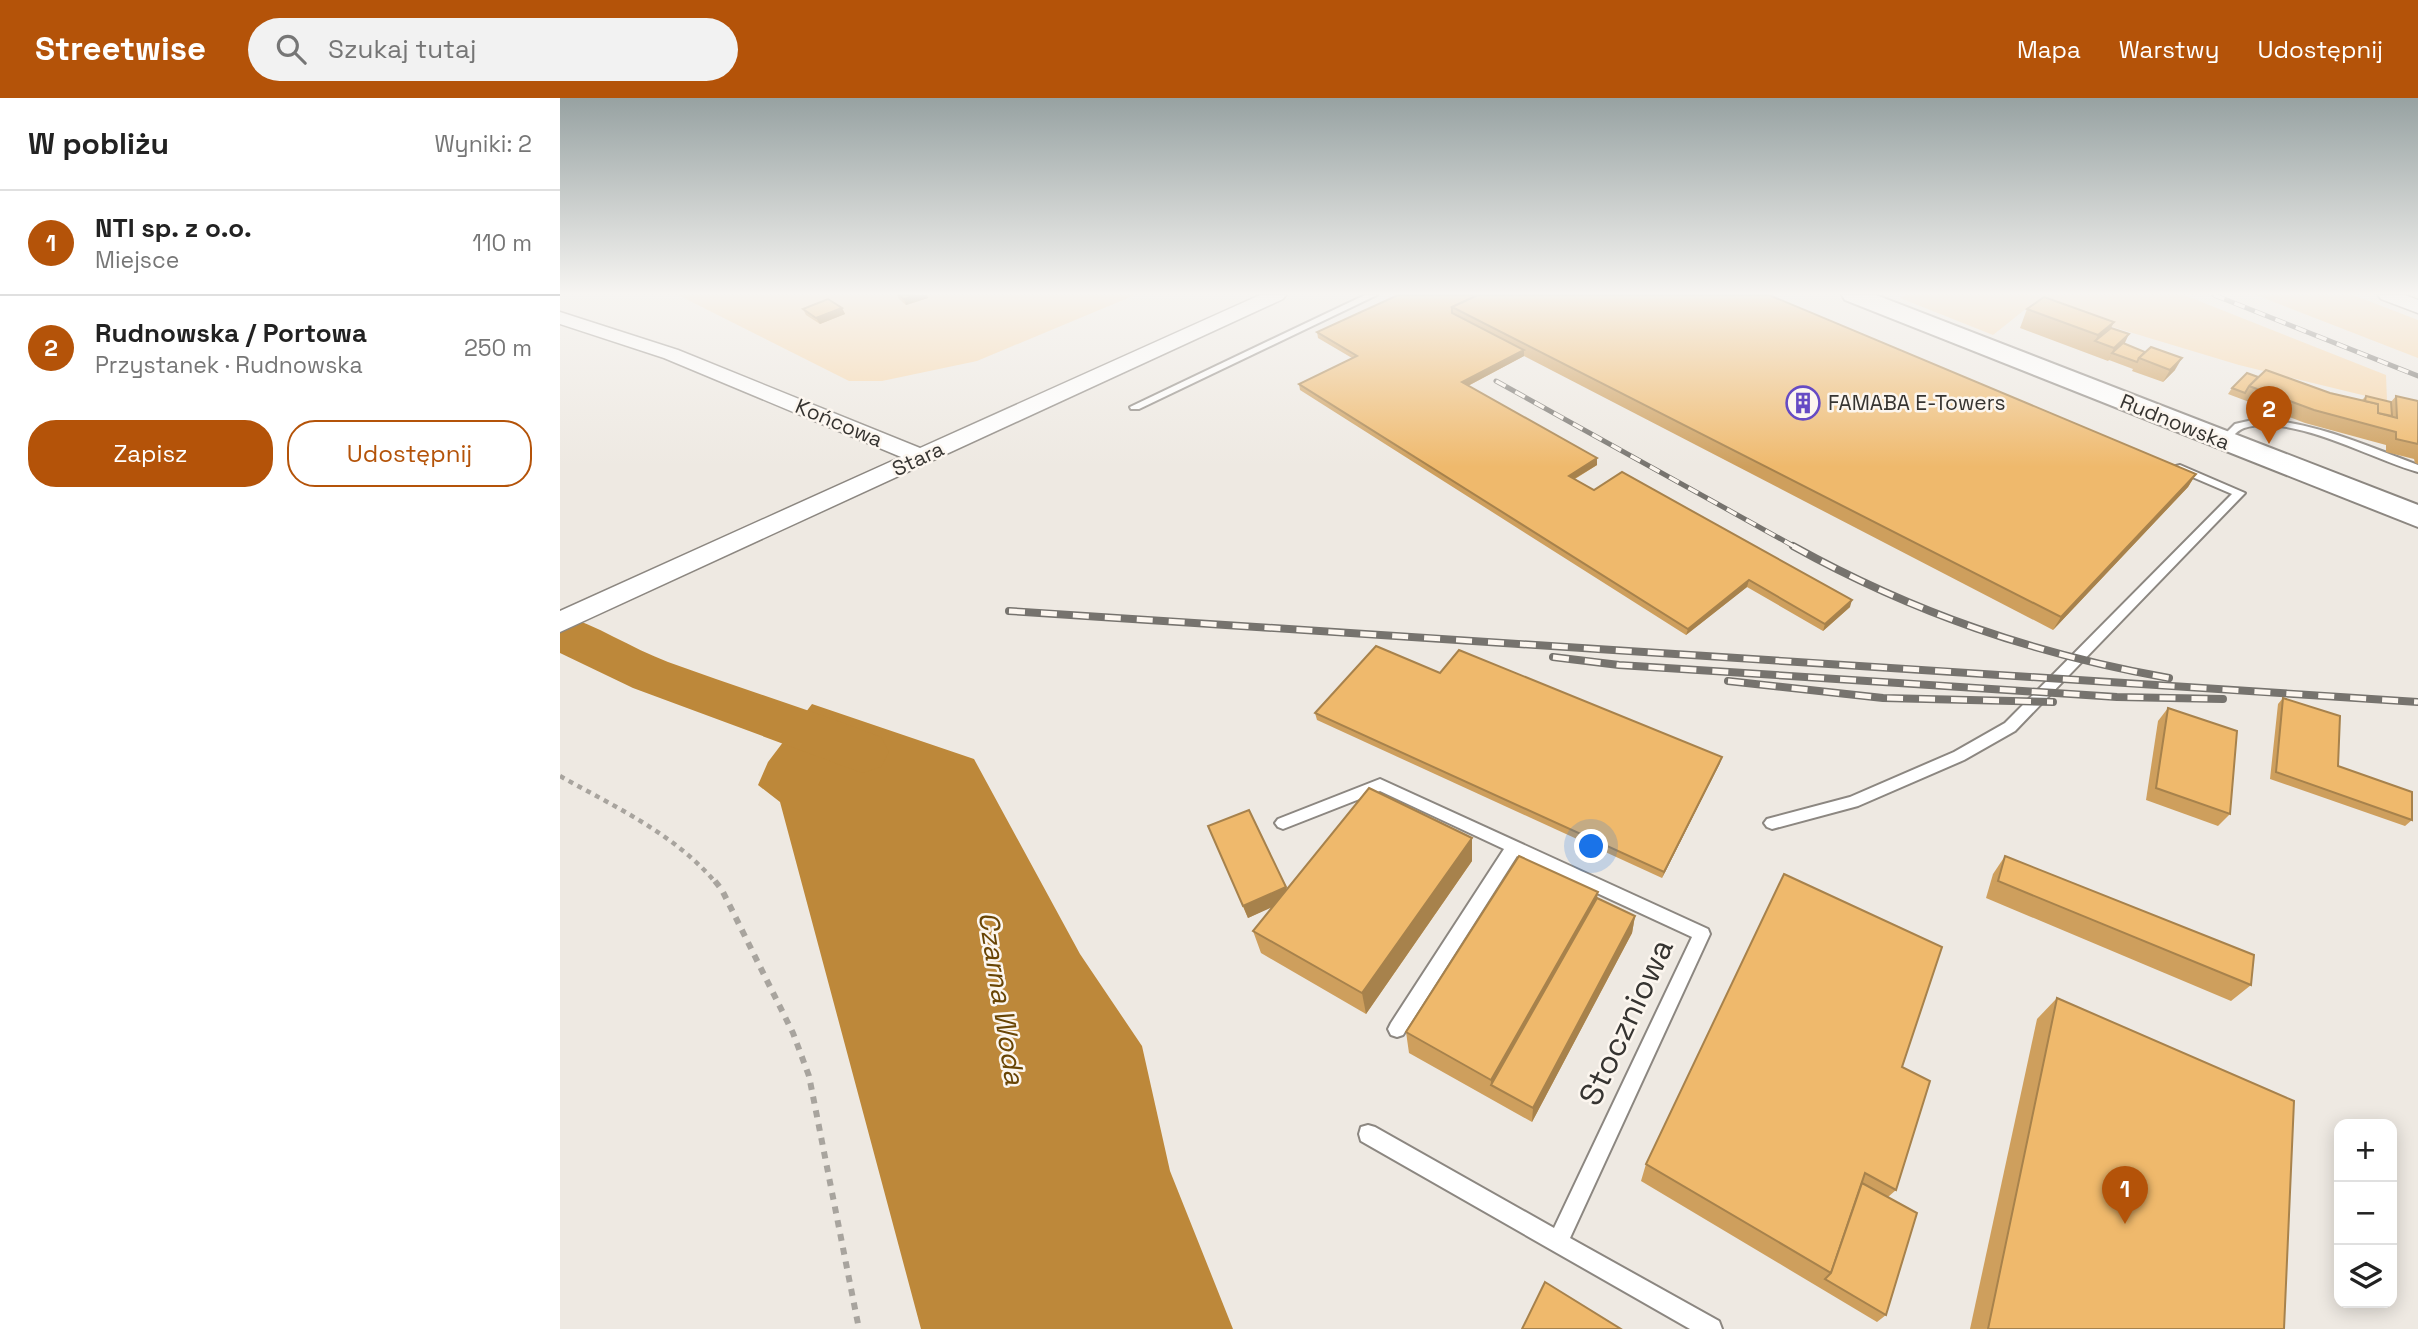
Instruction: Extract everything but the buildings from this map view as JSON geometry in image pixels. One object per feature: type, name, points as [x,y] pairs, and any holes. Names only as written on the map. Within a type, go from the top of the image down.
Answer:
[{"type":"main road","name":"Rudnowska","points":[[2000,352],[2418,517]]},
{"type":"street","name":"Końcowa","points":[[666,352],[920,457]]},
{"type":"street","name":"Stara","points":[[572,616],[1150,352]]},
{"type":"lane","points":[[1135,407],[1250,352]]},
{"type":"lane","points":[[2223,440],[2236,428],[2247,424],[2285,425],[2308,430],[2418,469]]},
{"type":"lane","points":[[1772,822],[1853,802],[1959,755],[2010,727],[2239,493],[2163,461]]},
{"type":"lane","name":"Stoczniowa","points":[[1283,823],[1380,785],[1702,934],[1559,1240]]},
{"type":"lane","points":[[1397,1029],[1514,847]]},
{"type":"lane","points":[[1368,1134],[1559,1240],[1711,1329]]},
{"type":"path","points":[[560,776],[663,834],[697,860],[722,890],[793,1033],[809,1076],[859,1329]]},
{"type":"shaded area","points":[[792,352],[997,352],[977,361],[882,381],[849,381]]},
{"type":"shaded area","points":[[2197,352],[2329,352],[2386,375],[2387,401]]},
{"type":"shaded area","points":[[2404,352],[2418,352],[2418,358]]},
{"type":"water","points":[[812,704],[974,759],[1080,954],[1142,1046],[1170,1171],[1233,1329],[921,1329],[780,802],[758,785],[768,762]]},
{"type":"waterway","name":"Czarna Woda","points":[[560,631],[582,644],[651,675],[762,713],[862,752]]},
{"type":"railway","points":[[2359,352],[2418,376]]},
{"type":"railway","points":[[1496,381],[1797,548]]},
{"type":"railway","points":[[1793,546],[1884,592],[1976,628],[2070,657],[2169,678]]},
{"type":"railway","points":[[1009,611],[2418,702]]},
{"type":"railway","points":[[1553,657],[1619,665],[2117,697],[2223,699]]},
{"type":"railway","points":[[1728,681],[1883,698],[2053,702]]},
{"type":"place","name":"FAMABA E-Towers","points":[[1803,403]]},
{"type":"place","name":"Rudnowska / Portowa","points":[[2269,444]]},
{"type":"place","name":"NTI sp. z o.o.","points":[[2125,1224]]}]
